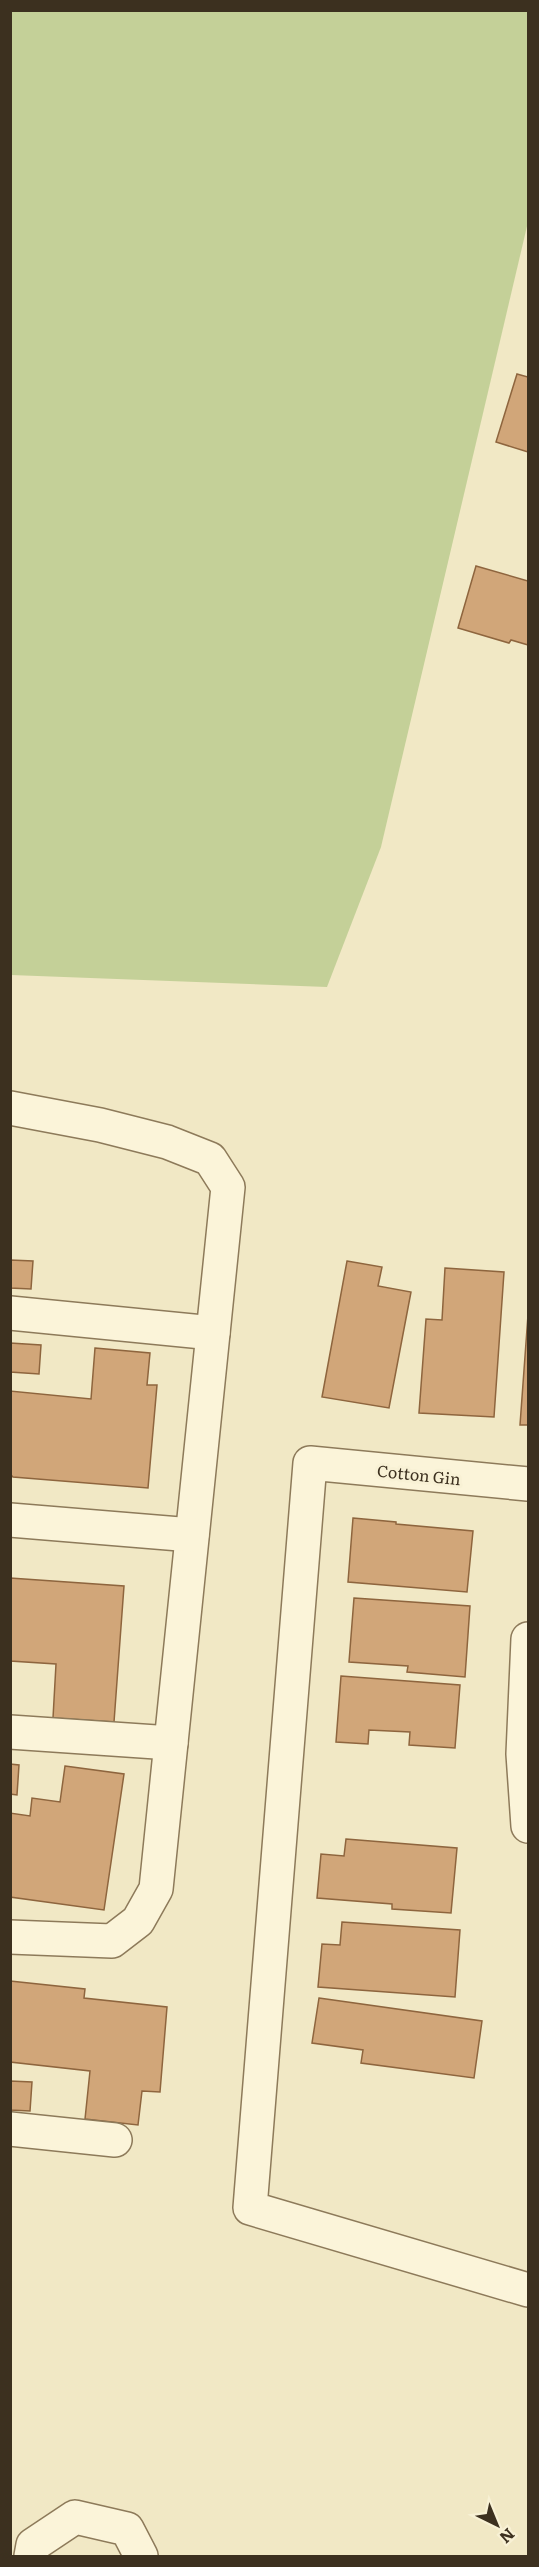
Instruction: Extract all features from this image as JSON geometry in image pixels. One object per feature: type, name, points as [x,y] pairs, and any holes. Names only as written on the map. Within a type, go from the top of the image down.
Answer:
[{"type":"street","points":[[10,1108],[100,1125],[167,1142],[210,1159],[228,1187],[156,1889],[138,1921],[112,1941],[10,1937]]},
{"type":"street","points":[[10,1313],[213,1333]]},
{"type":"street","name":"Cotton Gin","points":[[528,1484],[310,1463],[250,2208],[528,2290]]},
{"type":"street","points":[[10,1520],[192,1535]]},
{"type":"street","points":[[528,1639],[523,1754],[528,1826]]},
{"type":"street","points":[[10,1732],[171,1743]]},
{"type":"street","points":[[10,2129],[115,2140]]},
{"type":"street","points":[[31,2556],[33,2545],[75,2517],[127,2529],[141,2556]]},
{"type":"green space","points":[[11,10],[528,11],[528,222],[381,847],[327,987],[11,975]]},
{"type":"building","points":[[517,374],[528,377],[528,452],[496,442]]},
{"type":"building","points":[[476,566],[528,581],[528,645],[511,640],[509,643],[458,628]]},
{"type":"building","points":[[10,1260],[33,1261],[31,1289],[10,1288]]},
{"type":"building","points":[[347,1261],[382,1267],[378,1286],[411,1292],[389,1408],[322,1397]]},
{"type":"building","points":[[445,1268],[504,1272],[494,1417],[419,1413],[426,1319],[442,1320]]},
{"type":"building","points":[[528,1315],[528,1425],[520,1425]]},
{"type":"building","points":[[10,1343],[41,1345],[39,1374],[10,1372]]},
{"type":"building","points":[[95,1348],[150,1353],[147,1385],[157,1385],[148,1488],[13,1477],[10,1474],[10,1391],[91,1399]]},
{"type":"building","points":[[353,1518],[473,1531],[467,1592],[348,1582]]},
{"type":"building","points":[[10,1578],[124,1586],[114,1722],[53,1718],[56,1664],[10,1661]]},
{"type":"building","points":[[354,1598],[470,1606],[465,1677],[407,1672],[408,1666],[349,1662]]},
{"type":"building","points":[[341,1676],[460,1685],[455,1748],[409,1745],[410,1732],[369,1730],[368,1744],[336,1742]]},
{"type":"building","points":[[10,1764],[19,1765],[17,1795],[10,1794]]},
{"type":"building","points":[[65,1766],[124,1774],[104,1910],[10,1897],[10,1813],[30,1816],[32,1798],[60,1802]]},
{"type":"building","points":[[346,1839],[457,1848],[451,1913],[392,1909],[392,1904],[317,1898],[321,1854],[344,1856]]},
{"type":"building","points":[[342,1922],[460,1930],[455,1997],[318,1987],[322,1944],[340,1945]]},
{"type":"building","points":[[10,1981],[85,1989],[84,1998],[167,2007],[160,2092],[142,2091],[138,2125],[85,2119],[90,2071],[10,2062]]},
{"type":"building","points":[[319,1998],[482,2021],[474,2078],[361,2063],[363,2050],[312,2043]]},
{"type":"building","points":[[10,2081],[32,2082],[30,2111],[10,2110]]}]
